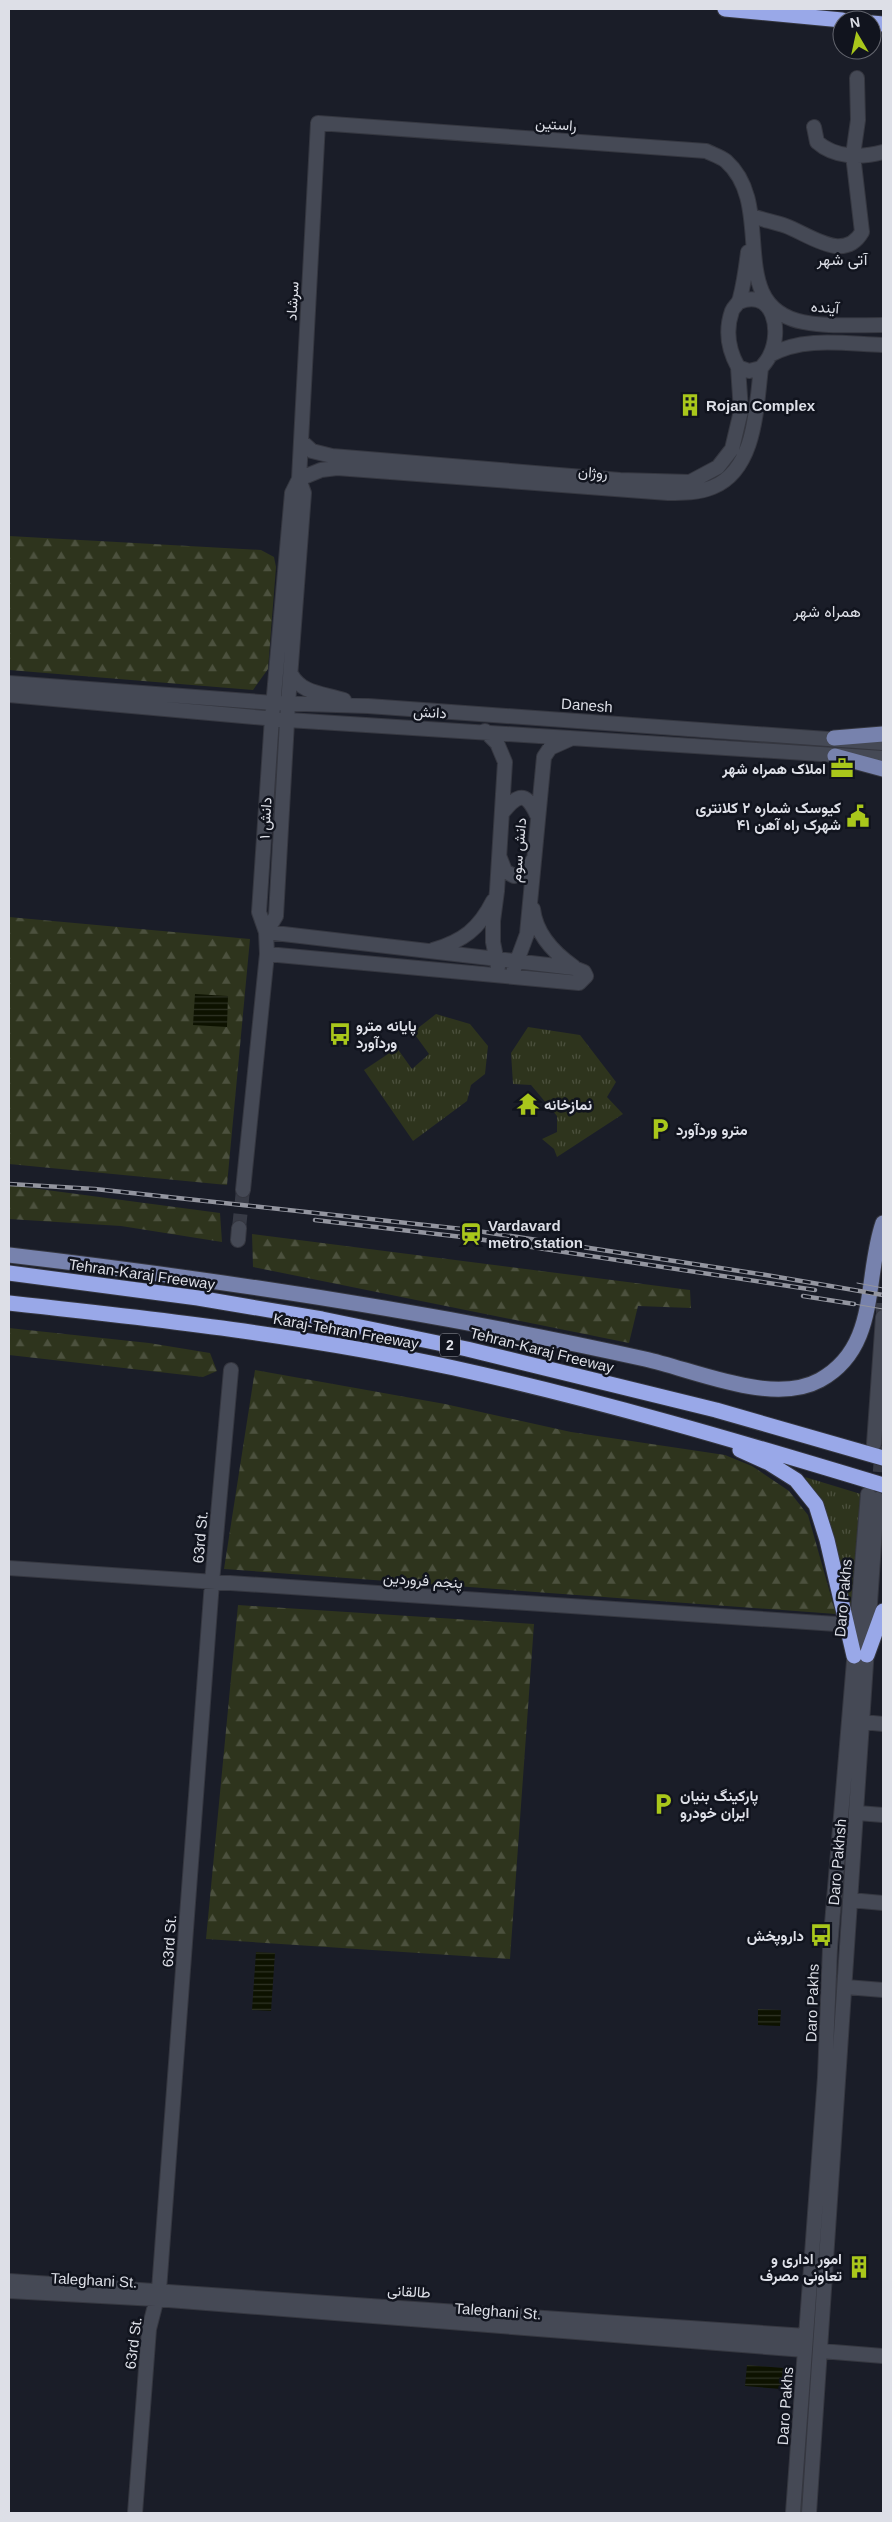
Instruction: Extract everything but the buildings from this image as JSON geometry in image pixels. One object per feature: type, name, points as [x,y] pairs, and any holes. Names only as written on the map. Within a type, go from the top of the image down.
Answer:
[{"type":"highway","points":[[725,9],[832,19]]},
{"type":"highway","name":"Tehran-Karaj Freeway","points":[[9,1273],[198,1298],[322,1319],[467,1349],[880,1449]]},
{"type":"highway","name":"Karaj-Tehran Freeway","points":[[9,1303],[142,1318],[247,1333],[453,1368],[691,1427],[876,1492]]},
{"type":"highway","points":[[691,1427],[768,1463],[796,1480],[808,1493],[816,1505],[822,1522],[860,1655]]},
{"type":"highway","points":[[860,1655],[883,1611]]},
{"type":"main road","points":[[834,738],[883,734]]},
{"type":"main road","points":[[835,756],[883,769]]},
{"type":"main road","points":[[9,1255],[293,1293],[478,1325],[646,1359],[764,1390],[793,1390],[820,1380],[841,1364],[858,1339],[867,1319],[876,1244],[883,1223]]},
{"type":"street","points":[[752,216],[784,225],[817,241],[835,246],[849,246],[856,242],[862,232],[853,155],[858,120],[856,78]]},
{"type":"street","name":"راستین","points":[[318,124],[706,151],[725,160],[740,177],[749,196],[752,216]]},
{"type":"street","name":"سرشاد","points":[[281,703],[291,674],[304,493],[299,479],[318,124]]},
{"type":"street","points":[[814,127],[817,142],[834,153],[860,156],[883,152]]},
{"type":"street","points":[[739,302],[746,270],[752,216]]},
{"type":"street","points":[[752,216],[755,269],[768,305],[774,322],[774,340],[770,355],[761,368],[748,371],[738,367],[730,354],[728,340],[729,320],[733,308],[739,302],[749,298],[759,299],[768,305]]},
{"type":"street","name":"آینده","points":[[768,305],[802,322],[883,325]]},
{"type":"street","points":[[770,355],[785,347],[800,343],[883,345]]},
{"type":"street","name":"روژان","points":[[619,485],[690,482],[718,467],[732,449],[741,411],[738,367]]},
{"type":"street","name":"روژان","points":[[334,462],[692,492],[713,487],[727,478],[743,460],[750,439],[761,368]]},
{"type":"street","points":[[301,441],[312,451],[334,462]]},
{"type":"street","points":[[299,479],[321,470],[334,462]]},
{"type":"street","name":"سرشاد","points":[[281,703],[292,492],[299,479]]},
{"type":"street","points":[[291,674],[295,682],[308,691],[368,706]]},
{"type":"street","points":[[9,684],[281,703]]},
{"type":"street","points":[[9,695],[272,718]]},
{"type":"street","name":"Danesh","points":[[281,703],[368,706],[883,743]]},
{"type":"street","name":"دانش ۱","points":[[243,1190],[266,954],[266,932],[260,912],[272,718],[281,703]]},
{"type":"street","name":"دانش ۱","points":[[266,932],[276,916],[288,720],[281,703]]},
{"type":"street","name":"دانش","points":[[272,718],[571,738]]},
{"type":"street","name":"دانش سوم","points":[[485,731],[497,743],[505,762],[498,891],[493,935],[496,960],[505,976],[516,961],[528,934],[537,815],[544,757],[550,748],[571,738]]},
{"type":"street","points":[[571,738],[883,758]]},
{"type":"street","points":[[503,812],[510,802],[516,798],[524,797],[531,802],[537,815]]},
{"type":"street","points":[[500,855],[505,871],[514,876],[525,872],[533,860]]},
{"type":"street","points":[[426,952],[463,939],[485,916],[498,891]]},
{"type":"street","points":[[531,894],[534,917],[548,944],[552,950],[574,968]]},
{"type":"street","points":[[266,932],[574,968],[584,972],[586,976],[584,981],[580,983],[266,954]]},
{"type":"street","points":[[880,1449],[883,1318]]},
{"type":"street","name":"63rd St.","points":[[135,2513],[149,2329],[158,2295],[212,1582],[231,1370]]},
{"type":"street","points":[[880,1449],[883,1427]]},
{"type":"street","name":"Daro Pakhs","points":[[793,2513],[825,2076],[830,1948],[876,1492]]},
{"type":"street","name":"پنجم فروردین","points":[[9,1568],[836,1624]]},
{"type":"street","name":"Daro Pakhsh","points":[[821,2351],[846,1987],[850,1900],[858,1812],[863,1722],[860,1655]]},
{"type":"street","points":[[863,1722],[883,1724]]},
{"type":"street","points":[[858,1812],[883,1815]]},
{"type":"street","points":[[850,1900],[883,1903]]},
{"type":"street","points":[[830,1948],[838,1958],[847,1954]]},
{"type":"street","points":[[846,1987],[883,1990]]},
{"type":"street","points":[[825,2076],[840,2077]]},
{"type":"street","points":[[9,2281],[158,2295]]},
{"type":"street","name":"Taleghani St.","points":[[9,2292],[136,2298],[158,2295],[806,2343]]},
{"type":"street","points":[[810,2513],[821,2351],[883,2356]]},
{"type":"green space","points":[[9,536],[261,550],[274,557],[276,567],[268,669],[253,690],[9,670]]},
{"type":"green space","points":[[9,917],[250,939],[227,1185],[9,1164]]},
{"type":"green space","points":[[436,1014],[470,1024],[488,1046],[485,1074],[471,1085],[467,1101],[413,1141],[364,1070],[397,1048],[412,1069],[429,1054],[413,1032]]},
{"type":"green space","points":[[528,1027],[580,1035],[616,1082],[607,1097],[623,1114],[557,1157],[554,1149],[542,1139],[557,1132],[557,1116],[531,1085],[513,1084],[511,1053]]},
{"type":"green space","points":[[9,1185],[220,1213],[222,1242],[121,1226],[9,1219]]},
{"type":"green space","points":[[252,1234],[690,1290],[691,1308],[638,1306],[629,1343],[253,1267]]},
{"type":"green space","points":[[9,1328],[149,1343],[210,1353],[217,1371],[203,1377],[9,1355]]},
{"type":"green space","points":[[255,1370],[445,1404],[571,1432],[725,1455],[752,1466],[789,1491],[808,1515],[836,1614],[224,1569]]},
{"type":"green space","points":[[805,1477],[864,1495],[851,1605],[841,1580],[820,1502]]},
{"type":"green space","points":[[238,1605],[534,1624],[510,1959],[206,1939]]},
{"type":"shaded area","points":[[195,994],[228,996],[227,1027],[193,1025]]},
{"type":"shaded area","points":[[256,1952],[275,1953],[271,2011],[252,2010]]},
{"type":"shaded area","points":[[758,2009],[781,2010],[780,2026],[758,2025]]},
{"type":"shaded area","points":[[747,2365],[783,2368],[781,2389],[745,2386]]},
{"type":"tunnel","points":[[239,1228],[243,1190]]},
{"type":"tunnel","points":[[883,1299],[883,1317]]},
{"type":"tunnel","points":[[878,1493],[882,1446]]},
{"type":"tram line","points":[[857,1283],[883,1288]]},
{"type":"tram line","points":[[854,1304],[883,1309]]},
{"type":"railway","points":[[9,1184],[95,1189],[471,1230],[766,1275],[883,1295]]},
{"type":"railway","points":[[315,1220],[471,1238],[815,1290]]},
{"type":"railway","points":[[803,1296],[854,1304]]},
{"type":"place","name":"Rojan Complex","points":[[690,405]]},
{"type":"place","name":"املاک همراه شهر","points":[[842,768]]},
{"type":"place","name":"کیوسک شماره ۲ کلانتری ۴۱ شهرک راه آهن","points":[[858,816]]},
{"type":"place","name":"پایانه مترو وردآورد","points":[[340,1034]]},
{"type":"place","name":"نمازخانه","points":[[528,1104]]},
{"type":"place","name":"مترو وردآورد","points":[[660,1129]]},
{"type":"place","name":"Vardavard metro station","points":[[471,1234]]},
{"type":"place","name":"پارکینگ بنیان ایران خودرو","points":[[663,1804]]},
{"type":"place","name":"داروپخش","points":[[821,1935]]},
{"type":"place","name":"امور اداری و تعاونی مصرف","points":[[859,2267]]},
{"type":"district","name":"آتی شهر","points":[[842,259]]},
{"type":"district","name":"همراه شهر","points":[[827,611]]}]
